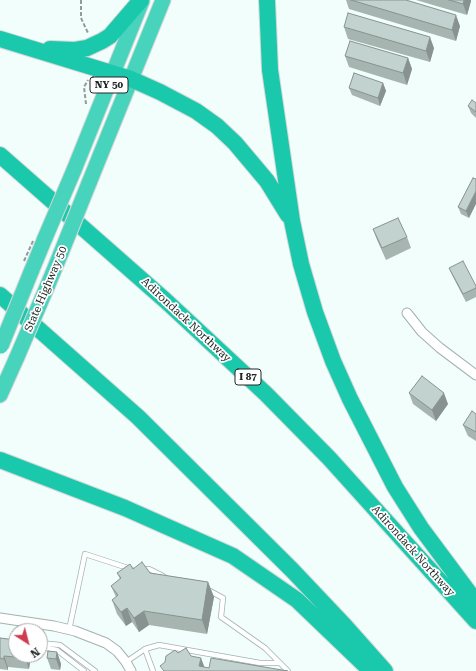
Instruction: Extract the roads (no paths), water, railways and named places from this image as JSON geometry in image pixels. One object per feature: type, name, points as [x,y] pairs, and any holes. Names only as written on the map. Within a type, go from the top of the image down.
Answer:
[{"type":"highway","points":[[31,49],[76,50],[87,48],[110,36],[142,0]]},
{"type":"highway","name":"NY 50","points":[[113,74],[142,0]]},
{"type":"highway","name":"NY 50","points":[[130,79],[163,0]]},
{"type":"highway","points":[[267,0],[270,70],[292,221],[301,264],[315,312],[350,399],[379,456],[408,508],[476,602]]},
{"type":"highway","points":[[0,39],[130,79],[166,95],[196,111],[217,126],[235,143],[267,181],[292,221]]},
{"type":"highway","name":"State Highway 50","points":[[0,346],[113,74]]},
{"type":"highway","name":"State Highway 50","points":[[0,395],[90,183],[130,79]]},
{"type":"highway","name":"Adirondack Northway","points":[[0,155],[166,301],[266,394],[328,458],[476,621]]},
{"type":"highway","points":[[0,295],[138,417],[292,570],[385,671]]},
{"type":"highway","points":[[0,460],[125,508],[233,556],[297,600],[371,671]]},
{"type":"street","points":[[407,312],[422,332],[476,376]]},
{"type":"street","points":[[0,618],[26,621],[69,630],[106,643],[117,651],[131,671]]},
{"type":"lane","points":[[69,630],[85,554],[135,570],[149,569],[170,580]]},
{"type":"lane","points":[[200,589],[208,590],[223,598],[221,617],[265,648],[288,671]]},
{"type":"lane","points":[[48,644],[60,645],[95,671]]},
{"type":"lane","points":[[126,662],[145,649],[159,645],[260,663],[280,663]]},
{"type":"lane","points":[[48,648],[57,650],[84,671]]},
{"type":"lane","points":[[145,649],[153,671]]}]
